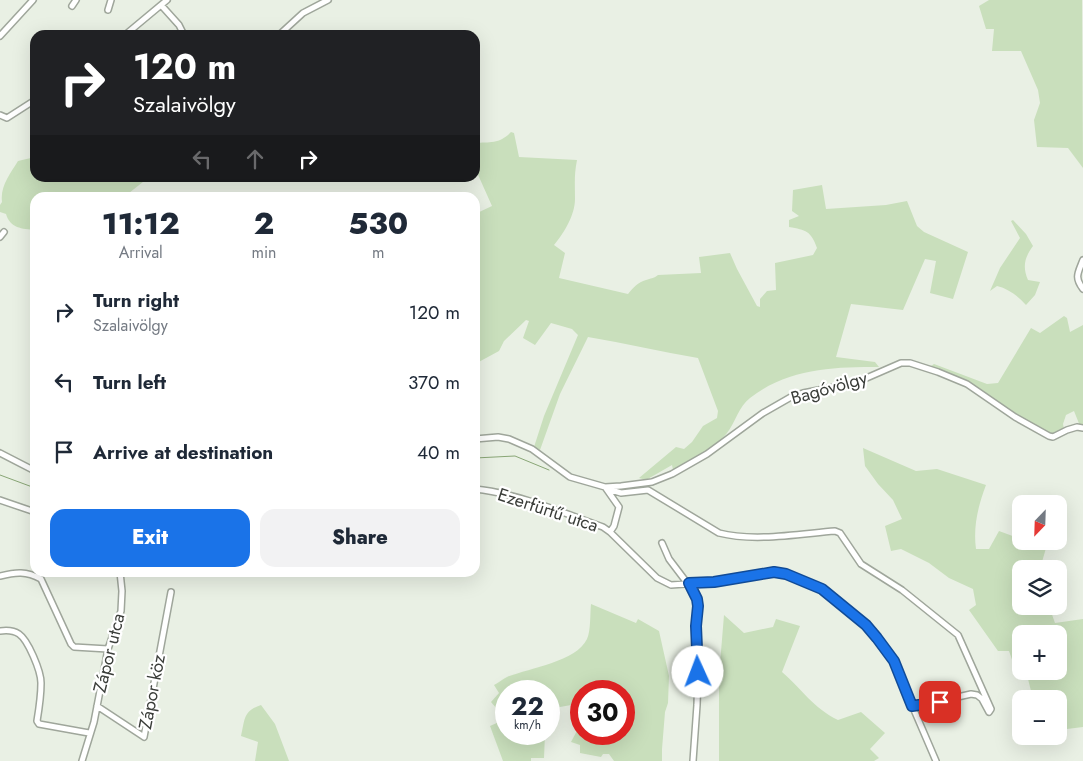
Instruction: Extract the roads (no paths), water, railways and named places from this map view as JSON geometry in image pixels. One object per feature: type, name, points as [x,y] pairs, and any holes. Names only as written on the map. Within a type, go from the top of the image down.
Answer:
[{"type":"street","points":[[0,36],[33,0]]},
{"type":"street","points":[[72,6],[76,0]]},
{"type":"street","points":[[108,10],[111,0]]},
{"type":"street","points":[[130,30],[167,0]]},
{"type":"street","points":[[284,30],[303,13],[328,0]]},
{"type":"street","points":[[161,4],[182,30]]},
{"type":"street","points":[[0,116],[7,118],[30,103]]},
{"type":"street","points":[[1083,260],[1077,276],[1077,281],[1083,289]]},
{"type":"street","name":"Bagóvölgy","points":[[605,487],[652,482],[672,474],[707,454],[762,413],[791,397],[803,392],[855,383],[901,363],[910,363],[967,384],[1015,417],[1049,436],[1053,437],[1077,427],[1083,428]]},
{"type":"street","points":[[480,439],[498,437],[509,439],[532,449],[570,476],[605,487],[619,507],[614,526],[610,532]]},
{"type":"street","points":[[0,453],[30,468]]},
{"type":"street","name":"Ezerfürtű utca","points":[[480,490],[504,494],[544,506],[603,527],[657,578],[671,585],[714,582],[774,572],[786,574],[822,589],[866,625],[894,661],[936,761]]},
{"type":"street","points":[[611,490],[621,493],[648,490],[719,533],[727,535],[763,537],[835,531],[840,533],[861,564],[902,590],[958,635],[991,709],[988,712],[982,699],[977,695],[971,694],[940,702],[912,706]]},
{"type":"street","points":[[0,500],[30,510]]},
{"type":"street","points":[[662,543],[669,559],[689,583],[697,599],[698,606],[696,626],[697,705],[693,761]]},
{"type":"street","points":[[0,576],[21,572],[30,574]]},
{"type":"street","points":[[38,577],[41,579],[71,644],[74,647],[108,649]]},
{"type":"street","name":"Zápor utca","points":[[82,761],[90,734],[108,649],[121,611],[121,577]]},
{"type":"street","name":"Zápor köz","points":[[96,706],[144,738],[171,592]]},
{"type":"street","points":[[0,631],[10,631],[20,635],[30,650],[40,673],[41,688],[37,721],[39,724],[90,734]]},
{"type":"waterway","points":[[480,458],[515,456],[549,470]]},
{"type":"waterway","points":[[0,475],[30,486]]}]
